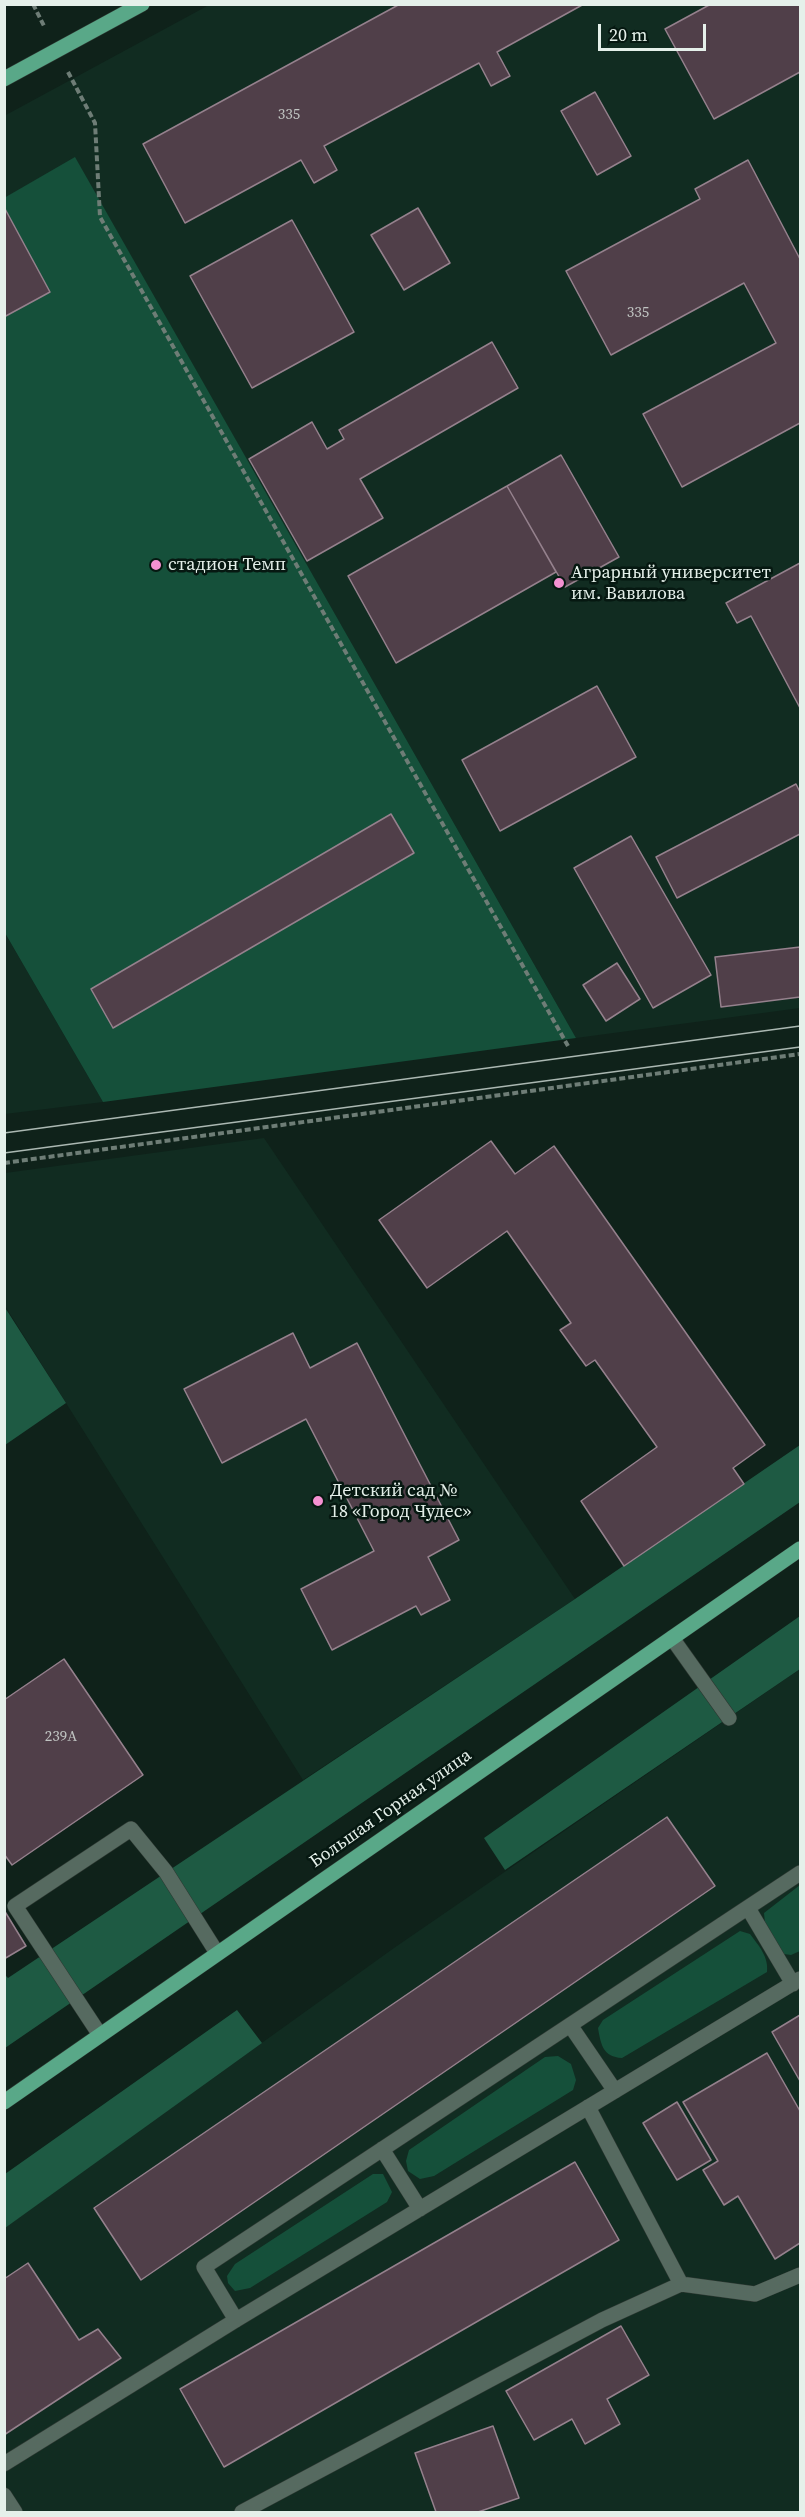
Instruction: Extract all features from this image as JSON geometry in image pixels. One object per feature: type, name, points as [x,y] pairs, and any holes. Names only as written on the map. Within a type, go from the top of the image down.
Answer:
[{"type":"main road","points":[[4,79],[142,4]]},
{"type":"main road","name":"Большая Горная улица","points":[[4,2102],[801,1549]]},
{"type":"lane","points":[[672,1638],[729,1718]]},
{"type":"lane","points":[[100,2035],[15,1906],[130,1829],[166,1872],[217,1953]]},
{"type":"lane","points":[[236,2320],[204,2267],[801,1873]]},
{"type":"lane","points":[[4,2464],[236,2320],[797,1981],[748,1908]]},
{"type":"lane","points":[[570,2025],[615,2091]]},
{"type":"lane","points":[[588,2107],[681,2284]]},
{"type":"lane","points":[[382,2150],[420,2209]]},
{"type":"lane","points":[[242,2512],[602,2320],[681,2284],[755,2294],[801,2275]]},
{"type":"lane","points":[[4,2495],[15,2512]]},
{"type":"path","points":[[33,4],[94,123],[100,217],[568,1046]]},
{"type":"path","points":[[4,1163],[801,1054]]},
{"type":"shaded area","name":"Аграрный университет им. Вавилова","points":[[209,5],[800,5],[800,1008],[576,1038],[75,158],[5,198],[4,116]]},
{"type":"shaded area","points":[[5,933],[103,1102],[5,1114]]},
{"type":"shaded area","name":"Детский сад № 18 «Город Чудес»","points":[[264,1138],[575,1599],[303,1780],[5,1306],[5,1173]]},
{"type":"shaded area","points":[[800,1669],[800,2512],[5,2512],[4,2228],[394,1948]]},
{"type":"green space","name":"стадион Темп","points":[[75,157],[576,1038],[103,1102],[5,933],[4,198]]},
{"type":"green space","points":[[4,1306],[66,1403],[5,1445],[4,1445]]},
{"type":"green space","points":[[800,1445],[800,1502],[5,2048],[4,1974],[8,1978],[575,1599]]},
{"type":"green space","points":[[800,1616],[800,1669],[505,1870],[484,1838]]},
{"type":"green space","points":[[800,1885],[800,1951],[791,1955],[784,1954],[765,1923],[764,1913]]},
{"type":"green space","points":[[740,1931],[750,1934],[760,1947],[765,1957],[767,1972],[622,2058],[607,2053],[602,2045],[598,2028],[603,2020]]},
{"type":"green space","points":[[237,2010],[262,2043],[5,2228],[5,2174]]},
{"type":"green space","points":[[558,2056],[571,2064],[576,2080],[573,2090],[434,2176],[420,2179],[408,2171],[406,2161],[409,2150],[545,2057]]},
{"type":"green space","points":[[373,2174],[383,2174],[392,2192],[387,2202],[250,2288],[235,2291],[228,2283],[227,2276],[235,2264]]},
{"type":"building","points":[[400,4],[584,4],[497,52],[510,76],[491,86],[479,63],[324,146],[337,170],[314,183],[301,160],[185,223],[143,144]]},
{"type":"building","points":[[711,4],[800,4],[800,72],[714,119],[665,29]]},
{"type":"building","points":[[595,92],[631,156],[597,175],[561,111]]},
{"type":"building","points":[[748,160],[800,259],[800,423],[682,487],[643,414],[776,343],[744,283],[611,355],[566,271],[700,199],[695,189]]},
{"type":"building","points":[[4,207],[50,292],[4,317]]},
{"type":"building","points":[[418,208],[450,263],[404,290],[371,235]]},
{"type":"building","points":[[292,220],[354,332],[252,388],[190,276]]},
{"type":"building","points":[[492,342],[518,388],[360,479],[383,518],[307,561],[249,459],[312,422],[327,449],[344,439],[339,430]]},
{"type":"building","points":[[561,455],[619,557],[565,587],[507,486]]},
{"type":"building","points":[[507,486],[556,572],[396,663],[348,576]]},
{"type":"building","points":[[800,563],[800,708],[751,616],[737,623],[726,603]]},
{"type":"building","points":[[597,686],[636,757],[500,831],[462,760]]},
{"type":"building","points":[[796,784],[800,792],[800,834],[677,898],[656,857]]},
{"type":"building","points":[[391,814],[414,853],[113,1028],[91,989]]},
{"type":"building","points":[[631,836],[711,975],[653,1008],[574,868]]},
{"type":"building","points":[[800,947],[800,997],[721,1007],[715,957]]},
{"type":"building","points":[[617,963],[640,999],[606,1021],[583,985]]},
{"type":"building","points":[[491,1141],[515,1174],[554,1146],[765,1445],[733,1468],[744,1484],[624,1566],[581,1501],[657,1447],[595,1360],[586,1366],[560,1330],[571,1323],[507,1231],[427,1288],[379,1220]]},
{"type":"building","points":[[293,1333],[310,1368],[357,1343],[459,1540],[428,1557],[450,1600],[421,1615],[416,1606],[332,1650],[301,1589],[374,1551],[306,1419],[222,1463],[184,1389]]},
{"type":"building","points":[[64,1659],[143,1775],[12,1865],[4,1854],[4,1700]]},
{"type":"building","points":[[667,1817],[715,1886],[141,2280],[94,2208]]},
{"type":"building","points":[[4,1910],[26,1946],[4,1959]]},
{"type":"building","points":[[800,2015],[800,2081],[772,2032]]},
{"type":"building","points":[[767,2053],[800,2111],[800,2243],[775,2259],[738,2196],[724,2205],[703,2170],[718,2161],[683,2102]]},
{"type":"building","points":[[677,2102],[711,2160],[677,2180],[643,2123]]},
{"type":"building","points":[[575,2162],[619,2240],[224,2467],[180,2389]]},
{"type":"building","points":[[28,2263],[79,2340],[98,2329],[121,2358],[4,2435],[4,2279]]},
{"type":"building","points":[[621,2326],[649,2375],[607,2399],[620,2424],[585,2444],[572,2419],[534,2440],[506,2391]]},
{"type":"building","points":[[493,2426],[519,2498],[478,2512],[436,2512],[415,2453]]},
{"type":"tram line","points":[[4,1133],[800,1026]]},
{"type":"tram line","points":[[4,1153],[800,1047]]},
{"type":"place","name":"стадион Темп","points":[[156,565]]},
{"type":"place","name":"Аграрный университет им. Вавилова","points":[[559,583]]},
{"type":"place","name":"Детский сад № 18 «Город Чудес»","points":[[318,1501]]}]
